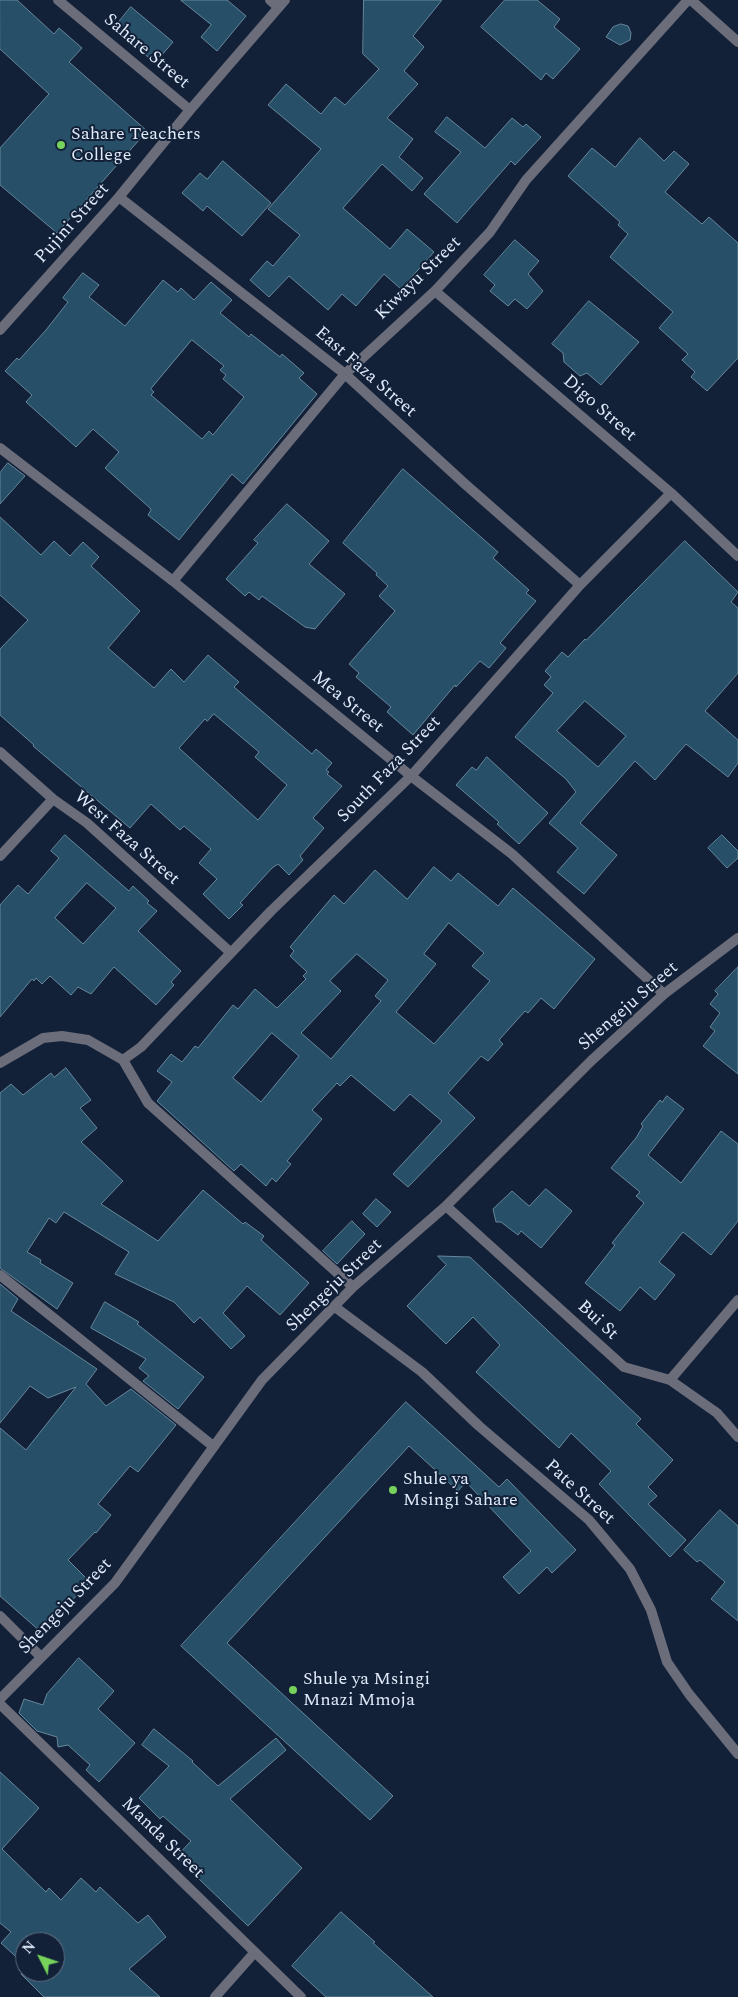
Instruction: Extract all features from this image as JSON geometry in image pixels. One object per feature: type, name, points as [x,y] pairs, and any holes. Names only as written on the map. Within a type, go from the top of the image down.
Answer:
[{"type":"street","name":"Sahare Street","points":[[58,0],[190,110]]},
{"type":"street","points":[[270,0],[282,4]]},
{"type":"street","points":[[690,0],[738,42]]},
{"type":"street","name":"Kiwayu Street","points":[[173,581],[345,374],[436,291],[490,232],[526,180],[690,0]]},
{"type":"street","name":"Pujini Street","points":[[0,330],[119,197],[190,110],[282,4]]},
{"type":"street","name":"East Faza Street","points":[[119,197],[345,374],[465,484],[580,585]]},
{"type":"street","name":"Digo Street","points":[[436,291],[671,492],[738,556]]},
{"type":"street","name":"Mea Street","points":[[0,448],[173,581],[412,776],[512,854],[664,994]]},
{"type":"street","name":"South Faza Street","points":[[123,1060],[141,1047],[230,952],[412,776],[580,585],[671,492]]},
{"type":"street","name":"West Faza Street","points":[[0,752],[53,799],[87,823],[230,952]]},
{"type":"street","points":[[0,856],[53,799]]},
{"type":"street","name":"Shengeju Street","points":[[0,1699],[115,1584],[262,1380],[353,1287],[446,1206],[591,1061],[664,994],[738,938]]},
{"type":"street","points":[[0,1063],[44,1038],[62,1036],[88,1040],[123,1060],[148,1103],[353,1287]]},
{"type":"street","name":"Bui St","points":[[446,1206],[624,1367],[670,1380],[717,1414],[738,1437]]},
{"type":"street","points":[[0,1275],[214,1446]]},
{"type":"street","points":[[670,1380],[738,1300]]},
{"type":"street","name":"Pate Street","points":[[335,1307],[422,1372],[515,1458],[589,1520],[630,1569],[651,1610],[668,1662],[689,1694],[738,1754]]},
{"type":"street","points":[[0,1616],[41,1657]]},
{"type":"street","name":"Manda Street","points":[[0,1704],[301,1997]]},
{"type":"street","points":[[216,1997],[255,1952]]},
{"type":"building","points":[[0,0],[17,0],[54,34],[59,28],[82,48],[69,62],[147,131],[57,233],[0,185],[0,148],[49,94],[0,49]]},
{"type":"building","points":[[181,0],[227,0],[246,16],[217,51],[201,37],[211,25]]},
{"type":"building","points":[[364,0],[442,0],[413,36],[424,47],[404,71],[418,84],[387,118],[413,139],[399,157],[423,178],[412,191],[382,164],[343,208],[390,249],[407,229],[434,252],[401,289],[384,274],[356,306],[342,294],[328,310],[289,276],[269,297],[250,280],[267,261],[273,266],[300,235],[268,209],[321,149],[268,105],[286,84],[321,114],[335,97],[345,105],[379,69],[363,54]]},
{"type":"building","points":[[505,0],[537,0],[560,19],[554,27],[580,49],[553,79],[546,73],[541,80],[481,27]]},
{"type":"building","points":[[131,7],[173,42],[155,63],[114,28]]},
{"type":"building","points":[[621,24],[628,26],[631,33],[630,40],[620,45],[606,37],[613,27]]},
{"type":"building","points":[[447,117],[485,148],[512,118],[523,127],[526,124],[541,137],[515,165],[511,161],[457,223],[424,194],[461,152],[435,132]]},
{"type":"building","points":[[640,138],[664,161],[674,151],[689,164],[665,192],[702,224],[709,217],[738,243],[738,358],[707,391],[691,377],[695,372],[682,360],[688,354],[659,328],[673,312],[610,257],[628,234],[618,225],[620,222],[568,176],[592,148],[615,167]]},
{"type":"building","points":[[223,161],[271,203],[242,236],[207,206],[203,211],[182,193],[200,173],[207,179]]},
{"type":"building","points":[[515,240],[539,261],[528,274],[543,291],[527,309],[515,299],[508,306],[490,291],[495,285],[484,275]]},
{"type":"building","points":[[83,273],[99,285],[89,297],[125,326],[163,280],[178,292],[181,288],[194,300],[211,282],[232,300],[220,313],[249,337],[251,334],[280,357],[282,354],[304,373],[299,378],[317,394],[243,484],[232,474],[179,540],[148,515],[151,510],[150,508],[105,468],[119,452],[93,429],[76,447],[26,402],[32,395],[5,371],[17,358],[19,360],[46,330],[68,302],[63,298]],"holes":[[[192,340],[224,366],[220,370],[226,375],[223,379],[244,397],[213,435],[209,431],[202,439],[151,395],[154,392],[151,389]]]},
{"type":"building","points":[[589,301],[639,342],[601,385],[587,373],[580,376],[564,362],[563,353],[552,344]]},
{"type":"building","points":[[8,463],[25,476],[0,504],[0,473]]},
{"type":"building","points":[[403,469],[498,552],[493,558],[529,590],[526,593],[536,601],[500,643],[506,648],[489,668],[480,661],[456,687],[455,685],[413,735],[387,712],[391,707],[356,677],[359,673],[349,664],[395,611],[379,596],[388,586],[376,575],[377,573],[343,543]]},
{"type":"building","points":[[287,504],[329,541],[309,564],[345,594],[315,629],[305,627],[262,596],[259,600],[249,592],[245,596],[226,579],[258,543],[254,540]]},
{"type":"building","points":[[0,517],[41,555],[54,541],[70,556],[83,542],[99,557],[91,566],[140,611],[108,648],[154,688],[171,669],[184,682],[208,655],[239,682],[234,687],[312,754],[316,749],[332,763],[326,770],[329,772],[327,774],[342,786],[313,818],[324,828],[300,856],[303,860],[289,875],[278,864],[272,868],[240,903],[243,905],[229,919],[203,894],[217,879],[199,863],[211,849],[184,826],[180,830],[151,804],[130,828],[33,746],[0,715],[0,649],[28,620],[0,595]],"holes":[[[214,714],[259,752],[255,757],[287,785],[258,820],[179,748],[205,719],[207,721]]]},
{"type":"building","points":[[685,541],[738,592],[731,602],[738,608],[738,673],[705,711],[738,740],[738,763],[728,777],[686,744],[655,780],[635,761],[580,823],[617,855],[584,894],[557,872],[578,848],[549,823],[576,792],[566,779],[515,737],[553,693],[544,685],[551,677],[545,671],[562,652],[568,657]],"holes":[[[585,701],[626,736],[598,767],[557,731]]]},
{"type":"building","points":[[487,757],[548,813],[519,844],[497,824],[499,822],[456,785],[472,767],[476,770]]},
{"type":"building","points":[[65,835],[129,891],[133,886],[149,901],[147,903],[157,911],[138,931],[181,971],[171,982],[174,985],[156,1005],[114,967],[91,994],[78,987],[71,995],[50,976],[42,984],[36,978],[34,981],[32,979],[0,1017],[0,905],[18,885],[28,894],[59,858],[51,851]],"holes":[[[87,883],[116,908],[83,944],[55,918]]]},
{"type":"building","points":[[722,835],[738,851],[738,858],[727,868],[708,848]]},
{"type":"building","points":[[434,867],[451,881],[458,873],[498,906],[513,888],[595,959],[554,1009],[541,998],[528,1013],[525,1011],[499,1040],[503,1044],[488,1061],[481,1056],[448,1093],[475,1118],[408,1187],[393,1174],[442,1121],[410,1094],[394,1111],[351,1075],[340,1086],[337,1083],[312,1110],[322,1119],[287,1161],[291,1164],[276,1182],[272,1178],[266,1186],[241,1164],[234,1171],[157,1101],[172,1082],[157,1071],[171,1054],[182,1062],[195,1046],[198,1048],[233,1005],[238,1009],[255,989],[277,1008],[306,979],[303,976],[307,972],[290,956],[294,951],[290,947],[334,895],[344,904],[375,870],[407,899]],"holes":[[[449,923],[484,953],[472,966],[490,981],[434,1044],[396,1012],[436,964],[424,954]],[[357,954],[388,980],[375,996],[381,1001],[331,1059],[301,1033],[341,991],[330,981]],[[272,1033],[299,1056],[261,1102],[233,1078]]]},
{"type":"building","points":[[738,967],[738,1074],[703,1046],[715,1031],[710,1027],[720,1013],[710,1004],[718,994],[715,991]]},
{"type":"building","points":[[66,1068],[91,1100],[80,1108],[97,1128],[81,1142],[123,1181],[101,1204],[158,1241],[203,1190],[243,1224],[245,1222],[264,1236],[261,1240],[309,1283],[280,1315],[247,1286],[223,1313],[245,1336],[231,1349],[200,1317],[194,1323],[174,1302],[115,1274],[129,1252],[64,1212],[56,1223],[49,1218],[27,1252],[41,1260],[40,1263],[73,1283],[57,1309],[0,1268],[0,1093],[11,1084],[23,1095],[51,1073],[54,1077]]},
{"type":"building","points":[[667,1096],[684,1109],[648,1155],[681,1183],[721,1131],[738,1144],[738,1221],[711,1255],[683,1232],[659,1262],[675,1275],[655,1300],[640,1287],[620,1311],[585,1283],[615,1245],[612,1243],[644,1203],[636,1196],[640,1192],[611,1168],[636,1138],[643,1126],[641,1124],[660,1100],[662,1102]]},
{"type":"building","points":[[546,1189],[572,1211],[541,1248],[521,1231],[518,1235],[501,1222],[496,1222],[493,1209],[512,1191],[529,1206]]},
{"type":"building","points":[[376,1199],[391,1212],[377,1227],[363,1214]]},
{"type":"building","points":[[352,1221],[365,1234],[337,1264],[323,1251]]},
{"type":"building","points":[[438,1256],[470,1257],[641,1419],[636,1424],[673,1460],[648,1487],[657,1496],[648,1504],[686,1540],[670,1557],[599,1484],[611,1471],[571,1433],[559,1448],[476,1372],[500,1345],[473,1317],[446,1344],[407,1306],[446,1265]]},
{"type":"building","points":[[0,1284],[18,1299],[11,1311],[97,1369],[86,1384],[106,1406],[131,1389],[176,1425],[138,1472],[130,1466],[98,1504],[111,1515],[96,1533],[68,1560],[90,1582],[41,1632],[0,1596],[0,1428],[26,1450],[76,1387],[48,1398],[30,1386],[0,1423]]},
{"type":"building","points":[[105,1302],[139,1322],[137,1324],[204,1377],[178,1409],[143,1381],[149,1376],[139,1368],[146,1359],[91,1328]]},
{"type":"building","points":[[406,1402],[499,1487],[507,1479],[576,1550],[552,1573],[547,1567],[519,1594],[503,1577],[531,1551],[466,1482],[458,1491],[409,1446],[227,1643],[393,1796],[370,1820],[181,1646]]},
{"type":"building","points":[[720,1510],[738,1526],[738,1621],[711,1599],[725,1582],[700,1560],[697,1562],[684,1550]]},
{"type":"building","points":[[79,1658],[114,1691],[98,1709],[135,1743],[99,1782],[86,1770],[90,1765],[68,1745],[58,1747],[57,1737],[37,1731],[19,1713],[24,1699],[43,1705],[47,1694]]},
{"type":"building","points":[[154,1729],[193,1761],[218,1786],[276,1738],[286,1750],[230,1799],[302,1868],[248,1926],[176,1857],[191,1841],[163,1816],[160,1819],[139,1798],[169,1766],[142,1745]]},
{"type":"building","points":[[0,1772],[39,1808],[2,1849],[46,1892],[49,1888],[61,1900],[81,1878],[96,1892],[100,1887],[138,1923],[148,1915],[166,1937],[129,1969],[160,1997],[44,1997],[29,1982],[65,1982],[65,1932],[15,1932],[15,1956],[1,1943],[11,1932],[0,1923]]},
{"type":"building","points":[[341,1912],[433,1997],[326,1997],[292,1966]]},
{"type":"place","name":"Sahare Teachers College","points":[[61,145]]},
{"type":"place","name":"Shule ya Msingi Sahare","points":[[393,1490]]},
{"type":"place","name":"Shule ya Msingi Mnazi Mmoja","points":[[293,1690]]}]
